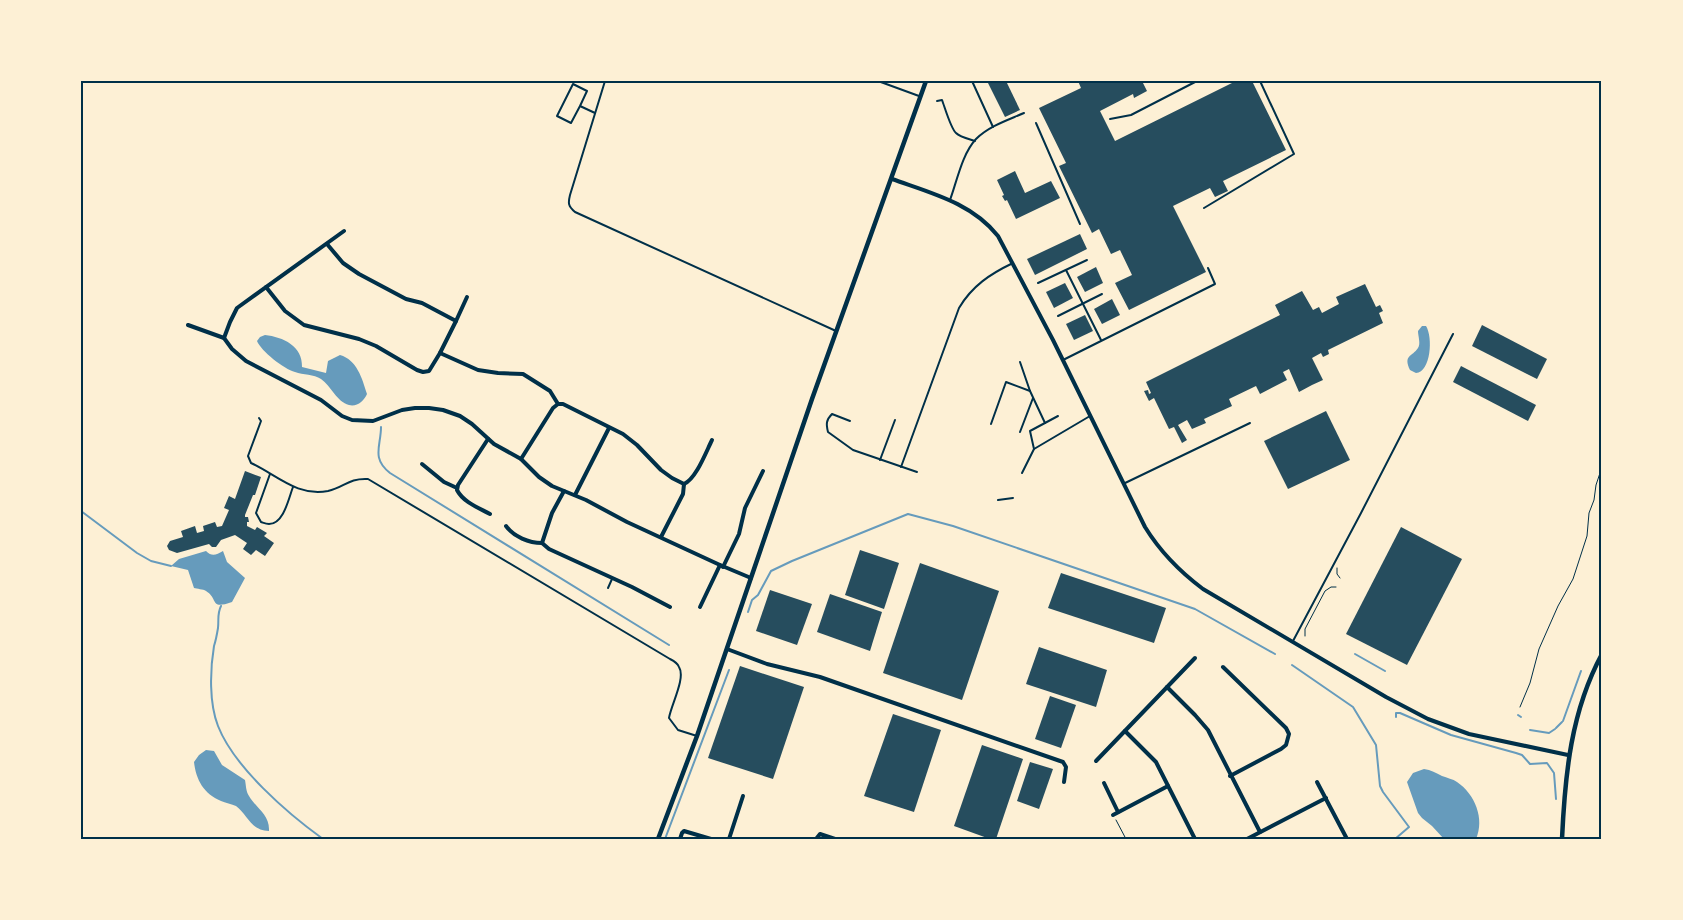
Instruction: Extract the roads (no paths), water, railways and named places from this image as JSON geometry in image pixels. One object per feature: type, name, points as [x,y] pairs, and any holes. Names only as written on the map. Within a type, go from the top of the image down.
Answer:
[{"type":"street","points":[[658,839],[697,736],[836,331],[926,81]]},
{"type":"street","points":[[892,179],[964,206],[989,225],[998,236],[1063,360],[1145,528],[1162,553],[1174,566],[1203,588],[1411,711],[1442,725],[1469,734],[1568,755]]},
{"type":"street","points":[[224,338],[237,308],[344,231]]},
{"type":"street","points":[[327,244],[342,263],[354,271],[406,299],[422,303],[456,321]]},
{"type":"street","points":[[266,287],[286,312],[304,325],[359,339],[376,346],[423,372],[429,371],[440,353],[467,297]]},
{"type":"street","points":[[188,325],[224,338],[232,350],[246,361],[321,400],[342,416],[352,420],[373,421],[402,410],[429,408],[443,410],[460,416],[503,450],[521,459],[543,480],[721,566],[751,578]]},
{"type":"street","points":[[440,353],[478,370],[523,374],[550,391],[558,404]]},
{"type":"street","points":[[521,459],[553,408],[558,404],[567,405],[630,440],[661,470],[684,484]]},
{"type":"street","points":[[575,494],[609,428]]},
{"type":"street","points":[[488,439],[457,488],[459,495],[464,499],[490,514]]},
{"type":"street","points":[[684,484],[688,483],[694,476],[712,440]]},
{"type":"street","points":[[422,464],[444,482],[457,488]]},
{"type":"street","points":[[700,607],[739,534],[745,508],[763,471]]},
{"type":"street","points":[[661,537],[684,494],[684,484]]},
{"type":"street","points":[[542,543],[552,513],[564,491]]},
{"type":"street","points":[[506,526],[526,540],[542,543],[549,549],[670,606]]},
{"type":"street","points":[[727,649],[768,664],[820,677],[1063,762],[1066,774],[1064,782]]},
{"type":"street","points":[[1562,839],[1568,755],[1587,684],[1602,654]]},
{"type":"street","points":[[1096,761],[1196,658]]},
{"type":"street","points":[[1223,667],[1286,728],[1289,734],[1286,745],[1281,749],[1230,776]]},
{"type":"street","points":[[1167,687],[1208,730],[1260,832]]},
{"type":"street","points":[[1125,731],[1154,759],[1195,839]]},
{"type":"street","points":[[1317,782],[1348,839]]},
{"type":"street","points":[[1104,784],[1118,812]]},
{"type":"street","points":[[1113,815],[1168,786]]},
{"type":"street","points":[[729,839],[743,796]]},
{"type":"street","points":[[1247,839],[1326,798]]},
{"type":"street","points":[[680,839],[684,831],[712,839]]},
{"type":"street","points":[[816,839],[820,834],[835,839]]},
{"type":"lane","points":[[606,81],[568,202],[570,207],[575,212],[836,331]]},
{"type":"lane","points":[[878,81],[921,97]]},
{"type":"lane","points":[[972,81],[993,126]]},
{"type":"lane","points":[[1110,119],[1131,115],[1197,81]]},
{"type":"lane","points":[[1204,208],[1294,154],[1260,81]]},
{"type":"lane","points":[[573,84],[587,91],[580,106],[571,123],[557,116],[573,84]]},
{"type":"lane","points":[[937,102],[942,100],[951,126],[956,134],[974,141]]},
{"type":"lane","points":[[580,106],[595,113]]},
{"type":"lane","points":[[950,200],[967,153],[974,141],[993,126],[1024,113]]},
{"type":"lane","points":[[1036,124],[1080,224]]},
{"type":"lane","points":[[1038,284],[1087,260]]},
{"type":"lane","points":[[901,467],[959,308],[970,292],[984,279],[1013,263]]},
{"type":"lane","points":[[1063,360],[1215,284],[1208,268]]},
{"type":"lane","points":[[1066,270],[1101,340]]},
{"type":"lane","points":[[1058,316],[1102,294]]},
{"type":"lane","points":[[1292,641],[1362,513],[1453,334]]},
{"type":"lane","points":[[1020,362],[1030,391],[1045,423]]},
{"type":"lane","points":[[991,424],[1006,382],[1030,391]]},
{"type":"lane","points":[[1020,432],[1033,398]]},
{"type":"lane","points":[[850,421],[832,414],[828,418],[826,425],[828,432],[853,450],[917,472]]},
{"type":"lane","points":[[1034,449],[1030,431],[1058,416]]},
{"type":"lane","points":[[1022,473],[1034,449],[1090,416]]},
{"type":"lane","points":[[259,418],[261,421],[248,456],[251,463],[302,491],[330,490],[350,480],[368,479],[670,659],[679,666],[682,672],[669,718],[678,730],[697,736]]},
{"type":"lane","points":[[880,460],[895,420]]},
{"type":"lane","points":[[1123,484],[1250,423]]},
{"type":"lane","points":[[270,474],[256,513],[261,522],[270,524],[277,521],[282,514],[293,487]]},
{"type":"lane","points":[[998,500],[1013,498]]},
{"type":"lane","points":[[608,588],[612,578]]},
{"type":"water","points":[[1422,326],[1426,326],[1430,338],[1428,361],[1421,371],[1416,373],[1410,370],[1407,362],[1419,346],[1418,331]]},
{"type":"water","points":[[265,335],[285,340],[291,344],[299,353],[302,367],[326,373],[328,361],[340,355],[346,357],[358,370],[367,394],[366,397],[357,404],[349,405],[341,401],[321,379],[295,372],[285,367],[273,359],[259,345],[257,341]]},
{"type":"water","points":[[206,551],[214,555],[223,551],[227,562],[245,578],[232,602],[217,604],[206,591],[194,588],[188,570],[171,566],[179,559]]},
{"type":"water","points":[[206,750],[214,751],[222,765],[245,780],[248,794],[265,816],[269,825],[269,831],[258,828],[236,806],[215,798],[202,786],[194,762]]},
{"type":"water","points":[[1424,769],[1455,781],[1469,793],[1479,815],[1479,831],[1476,839],[1444,839],[1418,813],[1407,782],[1413,773]]},
{"type":"waterway","points":[[381,427],[378,452],[381,462],[390,473],[669,645]]},
{"type":"waterway","points":[[81,511],[137,553],[151,561],[171,566]]},
{"type":"waterway","points":[[748,612],[752,600],[758,595],[771,571],[908,514],[953,526],[1195,609],[1275,654]]},
{"type":"waterway","points":[[221,606],[211,676],[213,707],[218,726],[226,742],[249,773],[278,803],[323,839]]},
{"type":"waterway","points":[[1355,654],[1385,671]]},
{"type":"waterway","points":[[1292,665],[1353,707],[1376,745],[1380,786],[1409,827],[1395,839]]},
{"type":"waterway","points":[[665,839],[729,670]]},
{"type":"waterway","points":[[1563,721],[1581,671]]},
{"type":"waterway","points":[[1396,717],[1396,713],[1400,713],[1451,735],[1522,755],[1530,764],[1547,763],[1554,773],[1556,799]]},
{"type":"waterway","points":[[1556,728],[1562,722]]},
{"type":"waterway","points":[[1530,730],[1549,733],[1555,729]]}]
